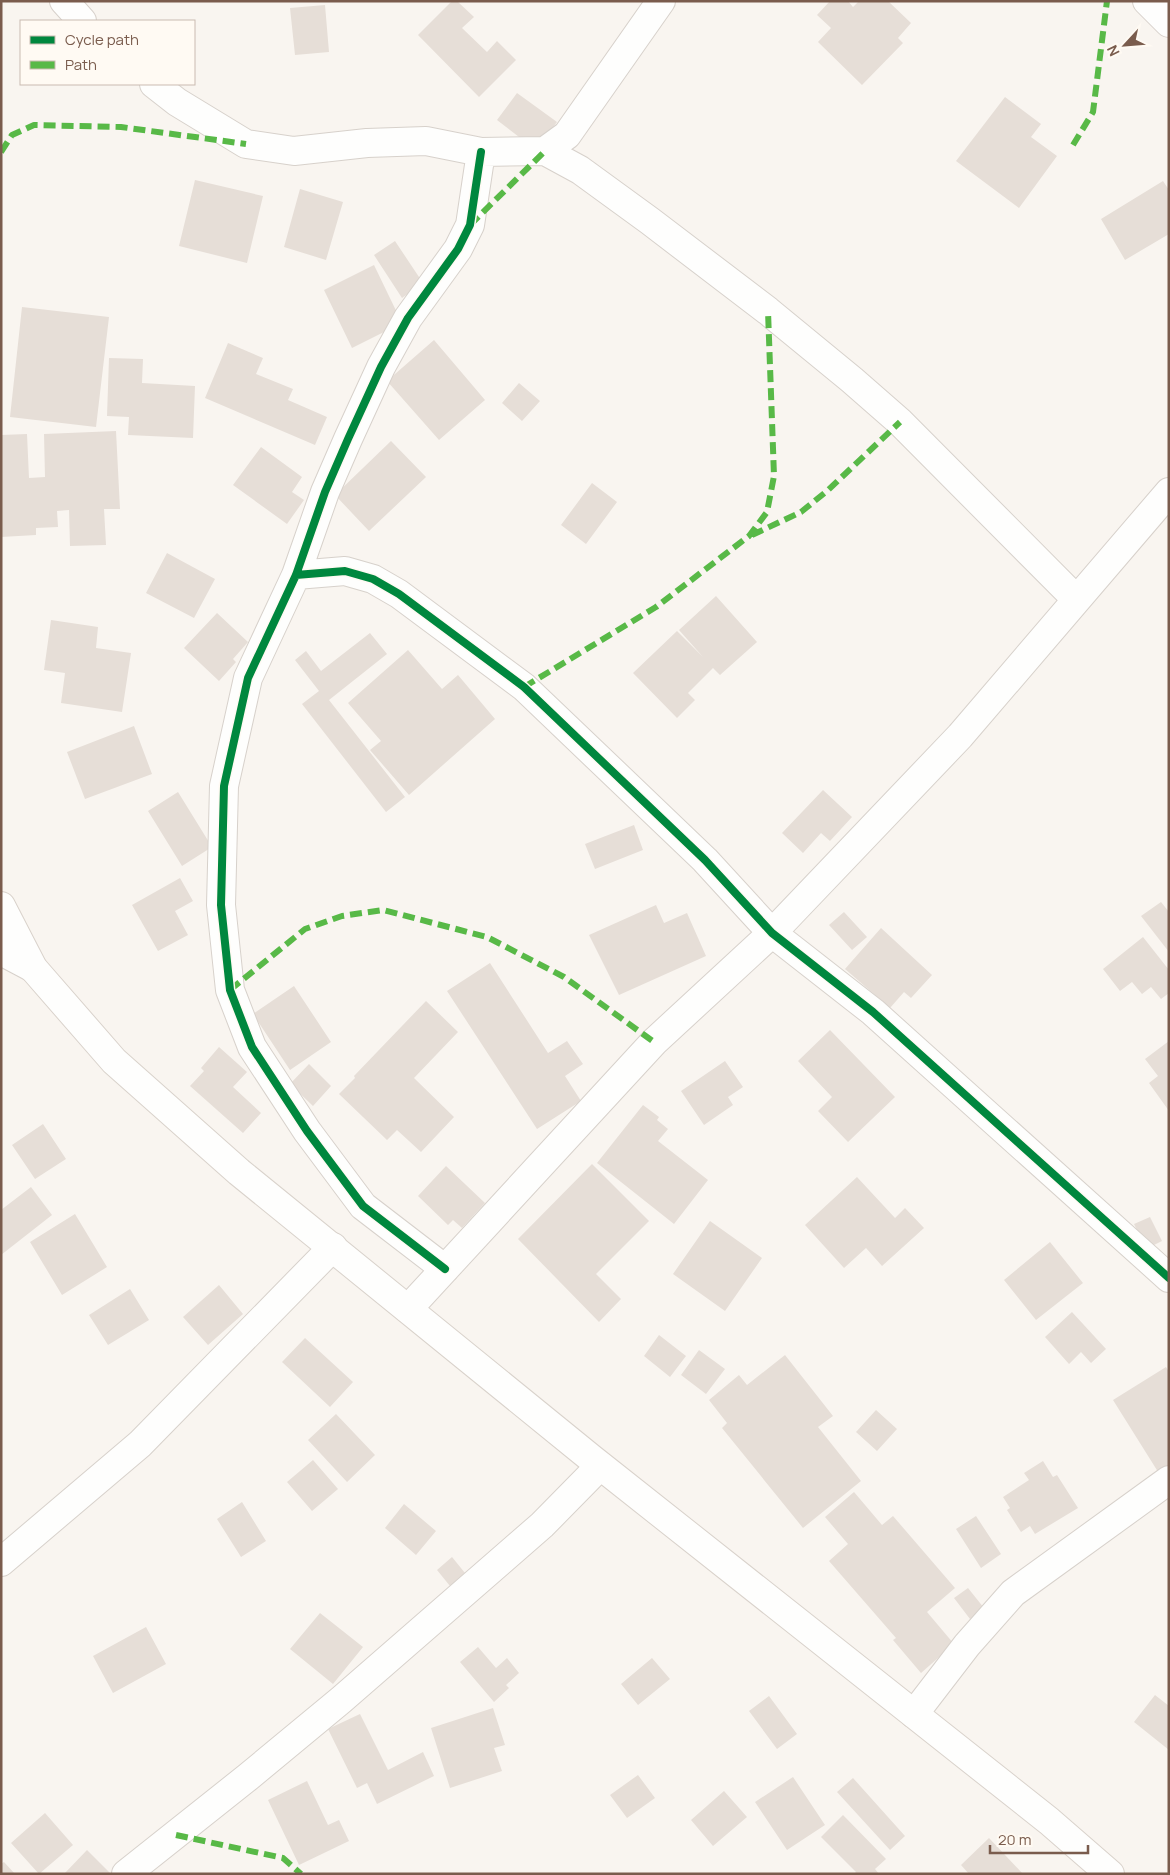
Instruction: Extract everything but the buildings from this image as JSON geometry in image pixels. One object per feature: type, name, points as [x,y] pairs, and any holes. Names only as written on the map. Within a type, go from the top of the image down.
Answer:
[{"type":"street","points":[[64,1],[81,20]]},
{"type":"street","points":[[545,151],[567,135],[660,1]]},
{"type":"street","points":[[1148,1],[1169,23]]},
{"type":"street","points":[[155,85],[177,102],[246,144],[294,151],[367,143],[426,141],[481,152],[545,151],[580,170],[650,220],[768,311],[852,380],[900,422],[1076,599]]},
{"type":"street","points":[[445,1269],[363,1206],[307,1131],[252,1047],[230,990],[221,905],[224,786],[248,678],[296,575],[325,492],[381,367],[408,318],[458,249],[470,225],[481,152]]},
{"type":"street","points":[[408,1309],[654,1042],[772,932],[960,736],[1169,492]]},
{"type":"street","points":[[296,575],[345,571],[373,580],[399,594],[524,687],[705,860],[772,932],[874,1012],[1169,1278]]},
{"type":"street","points":[[1,906],[33,968],[114,1061],[239,1172],[600,1466],[1049,1821],[1110,1874]]},
{"type":"street","points":[[1,951],[33,968]]},
{"type":"street","points":[[1,1562],[140,1444],[333,1247]]},
{"type":"street","points":[[126,1874],[241,1783],[341,1700],[542,1525],[600,1466]]},
{"type":"street","points":[[914,1714],[967,1645],[1013,1593],[1169,1480]]},
{"type":"marked path","points":[[1073,145],[1093,112],[1107,1]]},
{"type":"marked path","points":[[1,152],[12,135],[34,125],[121,127],[246,144]]},
{"type":"marked path","points":[[470,225],[545,151]]},
{"type":"marked path","points":[[524,687],[656,607],[749,536],[767,512],[774,476],[768,311]]},
{"type":"marked path","points":[[752,535],[801,512],[827,491],[900,422]]},
{"type":"marked path","points":[[230,990],[305,929],[342,916],[383,910],[487,937],[564,977],[654,1042]]},
{"type":"marked path","points":[[176,1835],[283,1858],[301,1874]]},
{"type":"cycle path","points":[[445,1269],[363,1206],[307,1131],[252,1047],[230,990],[221,905],[224,786],[248,678],[296,575],[325,492],[381,367],[408,318],[458,249],[470,225],[481,152]]},
{"type":"cycle path","points":[[296,575],[345,571],[373,579],[399,594],[524,687],[705,860],[772,933],[873,1012],[1169,1278]]}]
